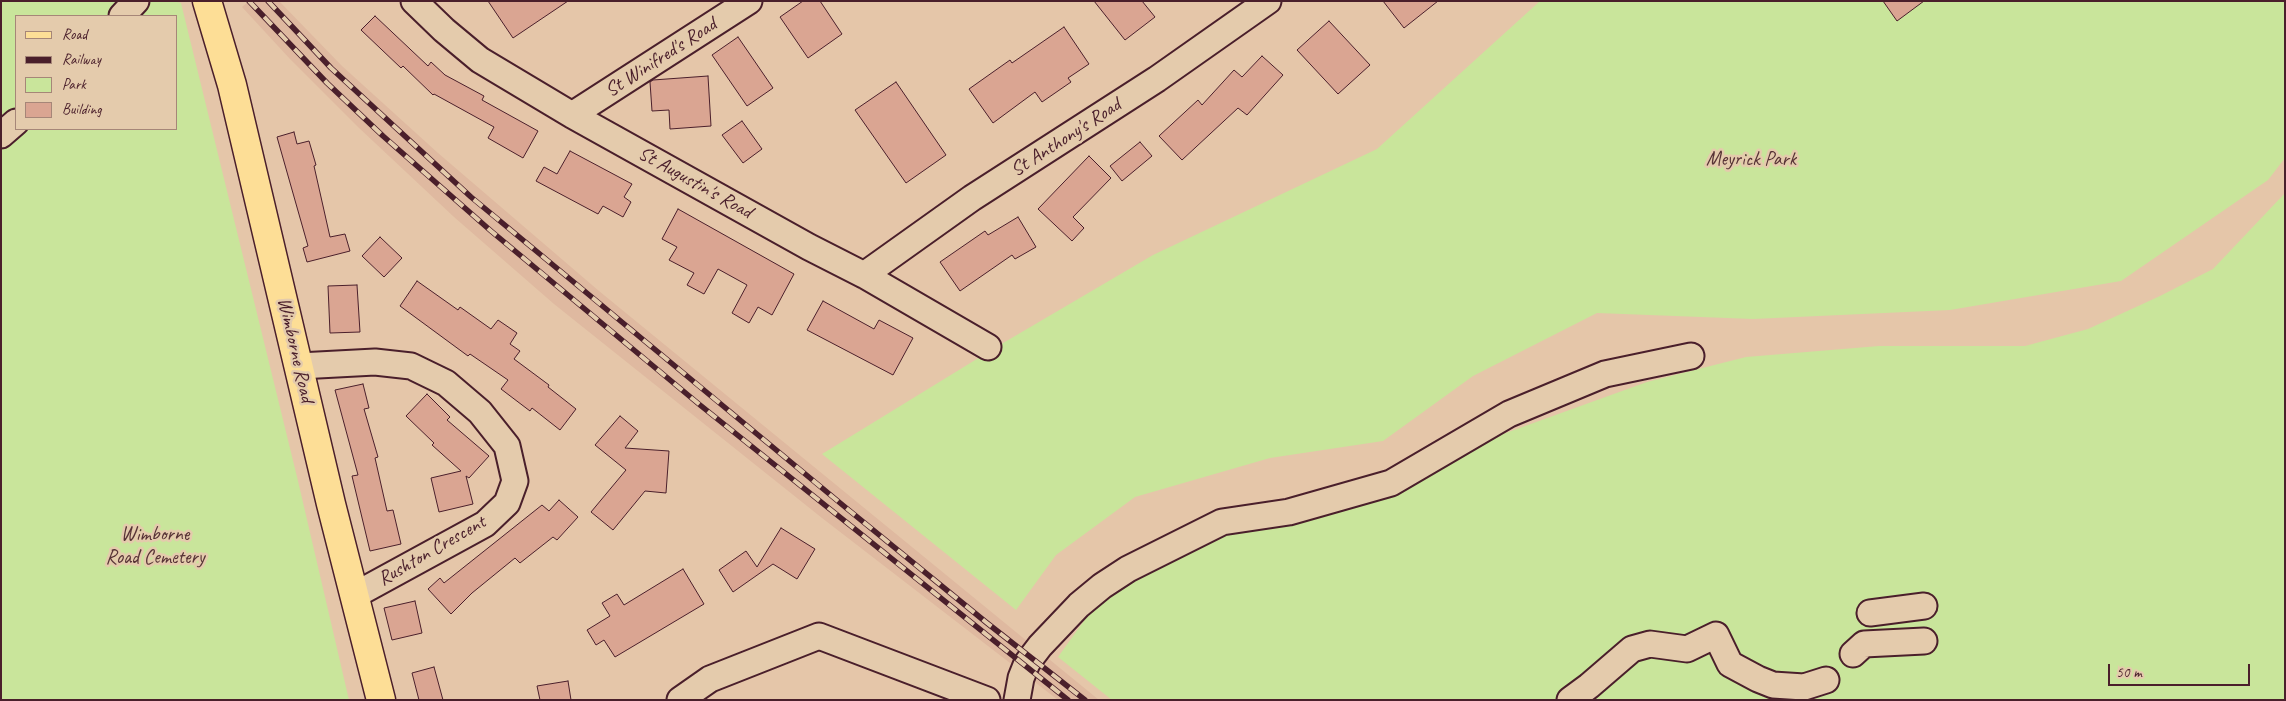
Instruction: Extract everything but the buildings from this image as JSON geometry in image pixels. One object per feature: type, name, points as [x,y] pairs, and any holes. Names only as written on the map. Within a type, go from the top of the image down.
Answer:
[{"type":"main road","name":"Wimborne Road","points":[[207,1],[232,85],[381,700]]},
{"type":"street","points":[[123,15],[136,1]]},
{"type":"street","name":"St Augustin's Road","points":[[414,1],[444,30],[480,60],[572,115],[809,247],[864,275],[988,347]]},
{"type":"street","name":"St Winifred's Road","points":[[572,115],[749,1]]},
{"type":"street","name":"St Anthony's Road","points":[[864,275],[972,198],[1157,80],[1268,1]]},
{"type":"street","points":[[1,135],[15,123]]},
{"type":"street","points":[[1017,700],[1021,678],[1027,663],[1040,646],[1079,605],[1102,586],[1128,569],[1222,522],[1289,512],[1391,483],[1509,414],[1605,374],[1691,356]]},
{"type":"street","name":"Rushton Crescent","points":[[299,366],[375,362],[410,366],[446,383],[480,412],[507,446],[515,481],[507,503],[485,524],[355,595]]},
{"type":"street","points":[[1870,613],[1924,606]]},
{"type":"street","points":[[1570,700],[1632,649],[1650,644],[1687,649],[1716,635],[1730,664],[1758,679],[1773,685],[1804,686],[1826,680]]},
{"type":"street","points":[[680,700],[710,679],[819,636],[987,700]]},
{"type":"street","points":[[1853,654],[1864,644],[1924,641]]},
{"type":"shaded area","points":[[249,1],[279,1],[342,66],[438,153],[599,291],[1099,700],[1058,700],[822,518],[554,304],[454,217],[358,127],[290,59],[242,7]]},
{"type":"green space","name":"Wimborne Road Cemetery","points":[[1,1],[174,1],[181,3],[298,481],[349,700],[1,700]]},
{"type":"green space","name":"Meyrick Park","points":[[1540,1],[2285,1],[2285,158],[2268,180],[2121,281],[1950,310],[1753,319],[1597,313],[1473,376],[1383,441],[1270,458],[1135,497],[1056,555],[1016,610],[822,454],[998,346],[1153,255],[1377,149]]},
{"type":"green space","points":[[2285,193],[2285,700],[1112,700],[1058,657],[1086,618],[1114,592],[1144,574],[1224,535],[1381,496],[1503,434],[1647,382],[1746,357],[1879,346],[2025,346],[2088,329],[2213,269]]},
{"type":"railway","points":[[249,1],[327,83],[383,136],[491,231],[700,405],[1068,700]]},
{"type":"railway","points":[[268,1],[331,68],[471,197],[845,507],[1085,700]]}]
